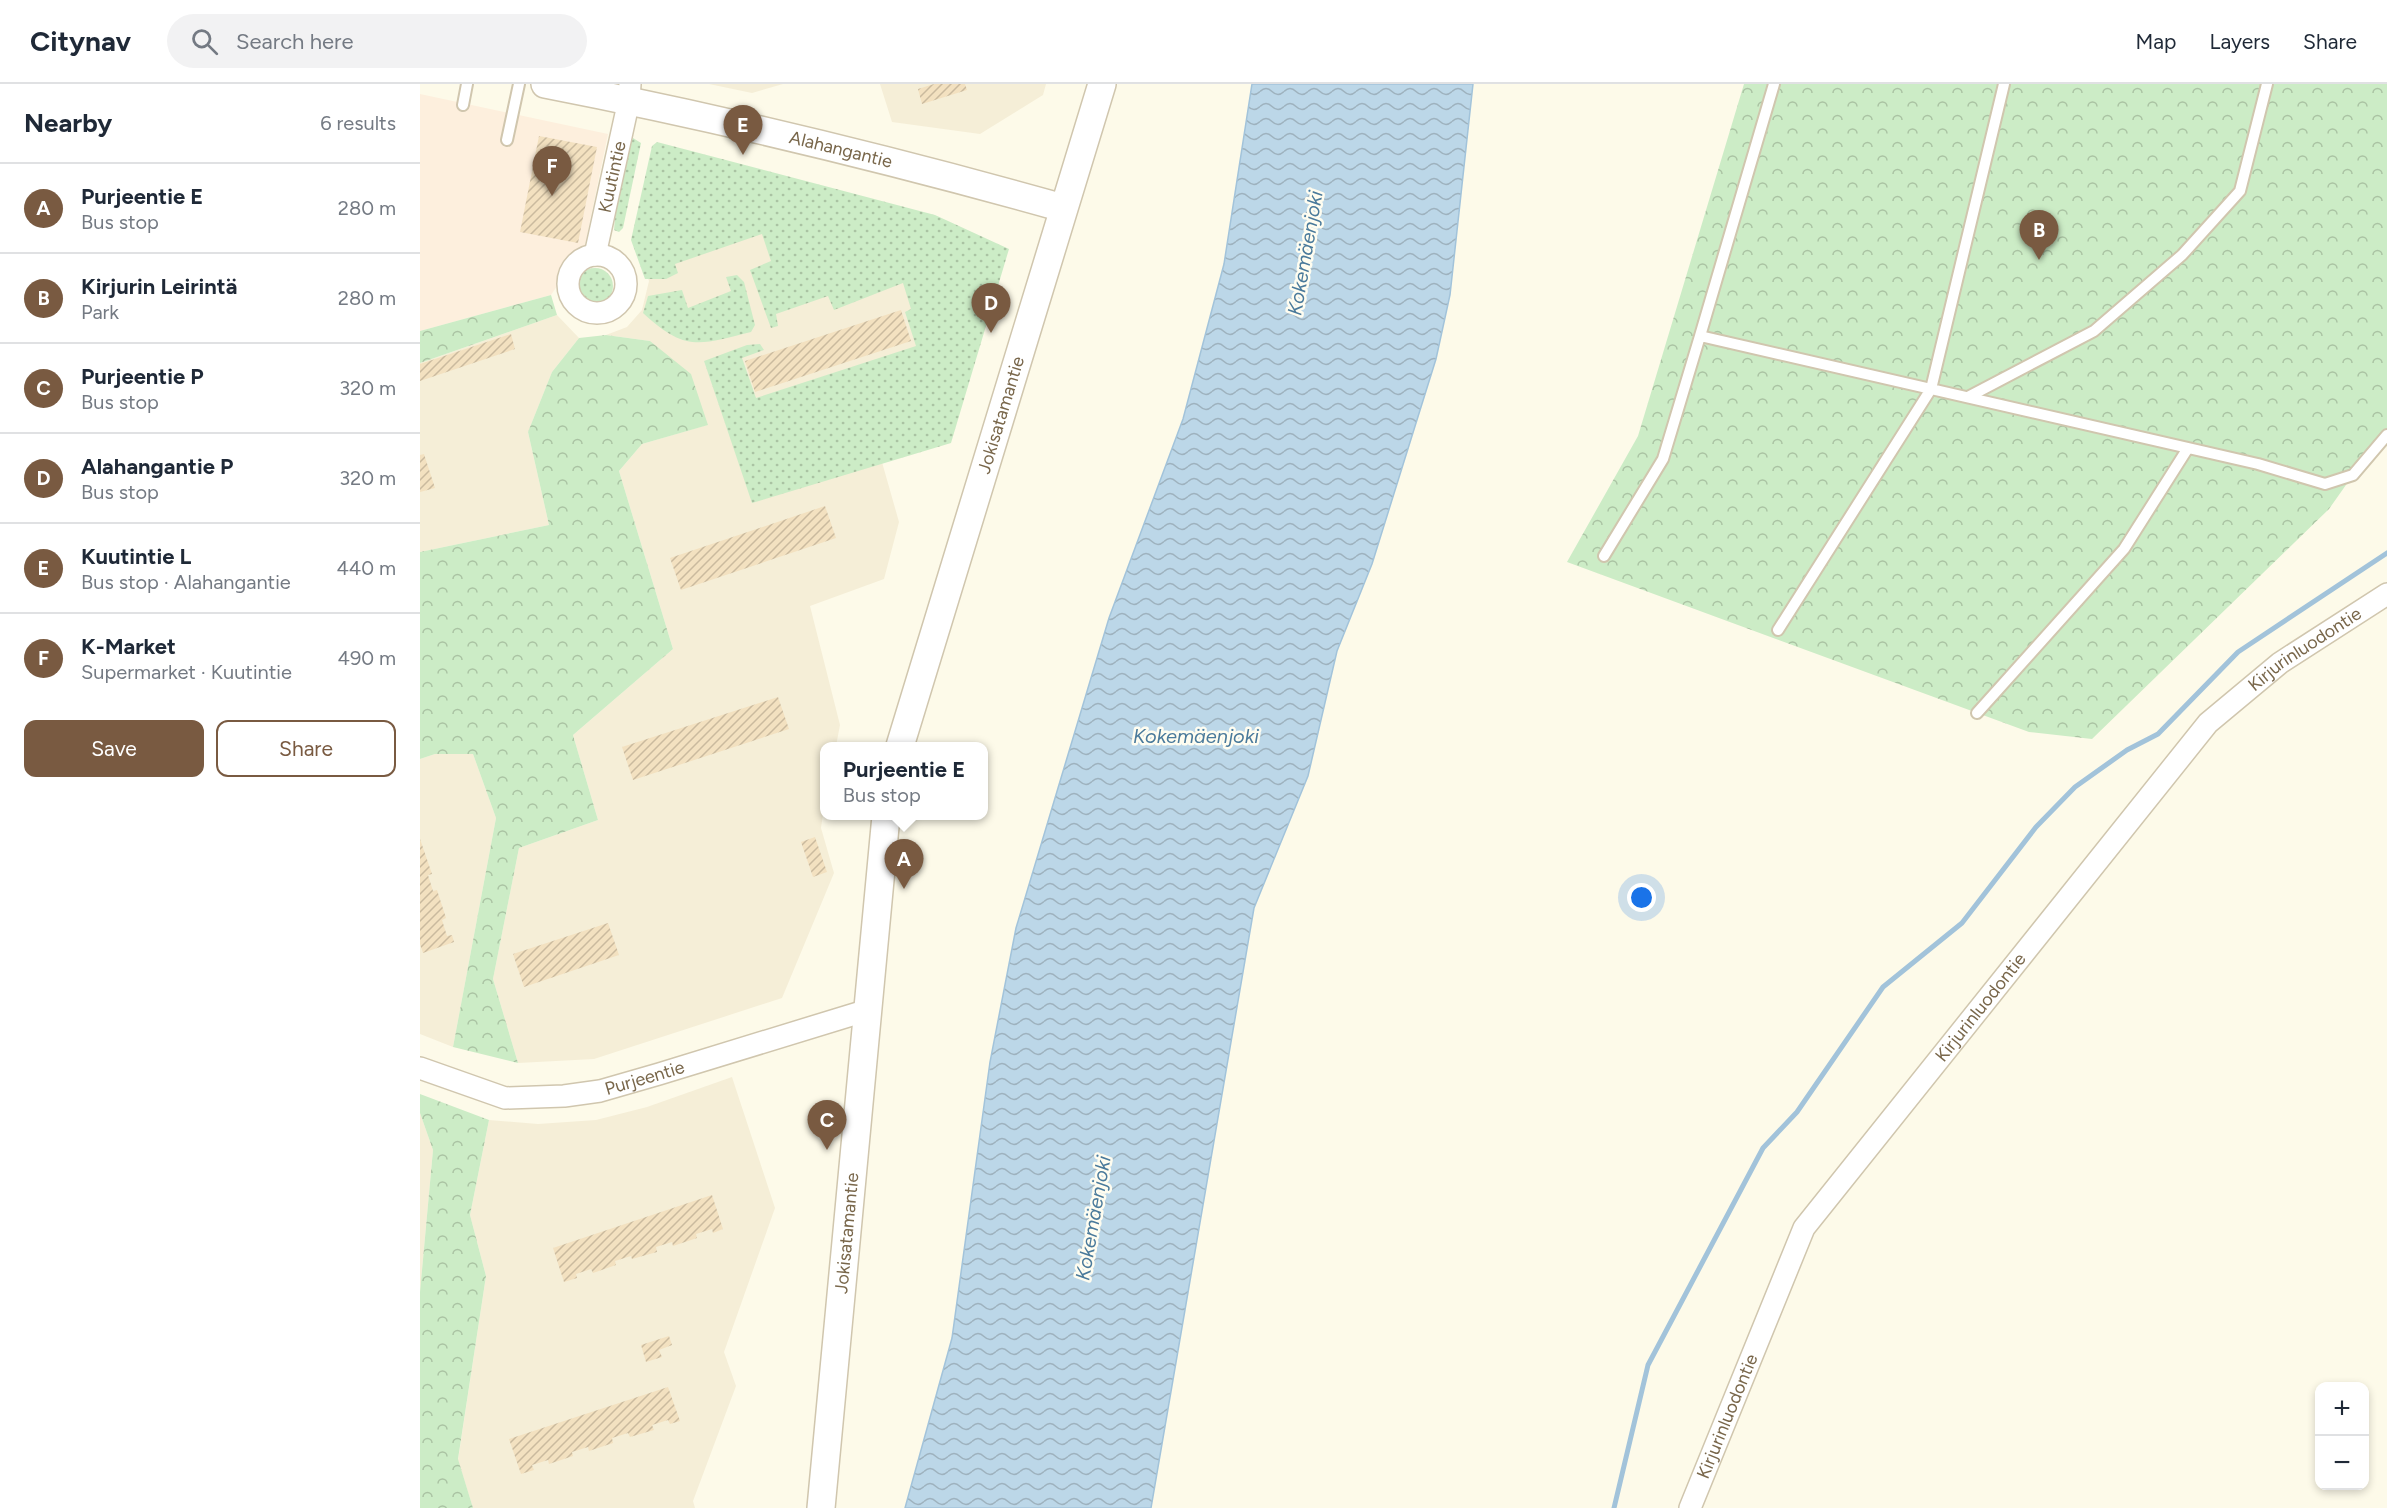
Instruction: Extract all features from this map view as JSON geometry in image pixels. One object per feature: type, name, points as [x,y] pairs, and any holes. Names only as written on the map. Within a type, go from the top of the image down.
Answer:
[{"type":"street","name":"Alahangantie","points":[[545,84],[629,92],[1063,208]]},
{"type":"street","name":"Jokisatamantie","points":[[902,742],[1102,84]]},
{"type":"street","name":"Kuutintie","points":[[596,255],[629,92]]},
{"type":"street","name":"Kirjurinluodontie","points":[[1690,1508],[1804,1228],[2208,723],[2280,663],[2387,594]]},
{"type":"street","name":"Jokisatamantie","points":[[821,1508],[886,820]]},
{"type":"street","name":"Purjeentie","points":[[420,1068],[505,1098],[564,1096],[600,1091],[868,1010]]},
{"type":"lane","points":[[463,105],[467,84]]},
{"type":"lane","points":[[507,140],[519,84]]},
{"type":"lane","points":[[1604,556],[1663,459],[1774,84]]},
{"type":"lane","points":[[1778,630],[1931,389],[2004,84]]},
{"type":"lane","points":[[1968,397],[2094,331],[2182,255],[2241,190],[2267,84]]},
{"type":"lane","points":[[1701,336],[2188,448],[2325,484],[2353,475],[2387,435]]},
{"type":"lane","points":[[1977,713],[2124,549],[2188,448]]},
{"type":"shaded area","points":[[709,84],[783,84],[752,93]]},
{"type":"shaded area","points":[[880,84],[1046,84],[1043,95],[980,134],[892,122]]},
{"type":"shaded area","points":[[420,94],[608,134],[585,245],[551,295],[420,331]]},
{"type":"shaded area","points":[[756,206],[969,317],[868,413],[899,522],[884,579],[810,606],[840,725],[837,742],[820,742],[820,820],[822,820],[821,828],[834,873],[782,998],[594,1059],[518,1063],[493,979],[519,848],[598,820],[573,735],[673,649],[619,471],[642,444],[707,425],[650,341],[606,335],[627,327],[642,310],[649,281],[637,249]]},
{"type":"shaded area","points":[[557,315],[579,338],[552,372],[528,432],[549,525],[420,552],[420,363]]},
{"type":"shaded area","points":[[435,754],[473,754],[496,818],[453,1047],[420,1034],[420,759]]},
{"type":"shaded area","points":[[732,1077],[775,1208],[724,1352],[736,1386],[693,1501],[695,1508],[473,1508],[458,1460],[486,1276],[470,1215],[489,1120],[538,1124],[596,1120],[647,1107]]},
{"type":"shaded area","points":[[420,1113],[433,1150],[420,1292]]},
{"type":"green space","points":[[1744,84],[2387,84],[2387,437],[2353,475],[2329,509],[2092,739],[2029,732],[1567,562],[1638,436]]},
{"type":"green space","points":[[633,138],[641,143],[623,228],[619,232],[614,230],[618,195],[622,171]]},
{"type":"green space","points":[[657,142],[935,215],[1009,249],[951,443],[752,503],[704,361],[747,345],[760,344],[764,350],[742,358],[756,398],[916,346],[905,312],[911,309],[903,283],[834,310],[828,296],[776,314],[778,326],[771,328],[750,270],[771,261],[762,234],[675,264],[678,273],[666,279],[645,279],[631,240],[652,146]]},
{"type":"green space","points":[[595,268],[608,273],[613,286],[608,299],[595,304],[582,299],[577,286],[582,273]]},
{"type":"green space","points":[[737,275],[744,282],[755,325],[751,332],[718,340],[693,342],[670,334],[643,313],[648,296],[682,290],[688,308],[731,291],[726,277]]},
{"type":"green space","points":[[551,295],[557,315],[420,363],[420,331]]},
{"type":"green space","points":[[606,335],[650,341],[691,374],[708,425],[642,444],[619,471],[673,649],[573,735],[598,820],[519,848],[493,979],[518,1063],[453,1047],[496,818],[473,754],[435,754],[420,759],[420,552],[549,525],[528,432],[552,372],[579,338]]},
{"type":"green space","points":[[420,1094],[489,1120],[470,1215],[486,1276],[458,1459],[473,1508],[420,1508],[420,1292],[433,1150],[420,1113]]},
{"type":"water","name":"Kokemäenjoki","points":[[1252,84],[1473,84],[1450,295],[1436,359],[1372,564],[1337,651],[1308,776],[1254,908],[1151,1508],[905,1508],[952,1338],[990,1062],[1016,928],[1109,618],[1183,419],[1224,264]]},
{"type":"building","points":[[934,84],[965,84],[967,90],[922,104],[918,89]]},
{"type":"building","points":[[539,136],[597,147],[578,243],[520,232]]},
{"type":"building","points":[[901,310],[911,341],[755,392],[745,361]]},
{"type":"building","points":[[511,334],[515,349],[420,381],[420,364]]},
{"type":"building","points":[[424,454],[435,488],[420,492],[420,455]]},
{"type":"building","points":[[825,506],[836,538],[681,590],[670,558]]},
{"type":"building","points":[[778,697],[789,729],[633,780],[622,747]]},
{"type":"building","points":[[815,837],[827,872],[813,877],[801,842]]},
{"type":"building","points":[[420,839],[432,874],[428,875],[433,891],[437,890],[446,918],[442,920],[447,936],[452,935],[454,942],[423,953],[420,944]]},
{"type":"building","points":[[608,923],[619,955],[524,987],[513,954]]},
{"type":"building","points":[[712,1195],[723,1229],[713,1233],[712,1229],[696,1234],[697,1238],[673,1246],[672,1242],[656,1247],[657,1252],[615,1261],[616,1265],[593,1273],[591,1269],[576,1274],[577,1278],[564,1282],[553,1248]]},
{"type":"building","points":[[669,1336],[672,1345],[659,1350],[662,1357],[646,1362],[641,1345]]},
{"type":"building","points":[[668,1387],[680,1421],[670,1424],[668,1420],[652,1425],[654,1430],[630,1437],[628,1433],[612,1438],[613,1443],[589,1451],[588,1447],[572,1452],[573,1456],[549,1464],[548,1460],[532,1465],[534,1470],[521,1474],[509,1439]]},
{"type":"waterway","points":[[1614,1508],[1648,1365],[1763,1148],[1797,1112],[1883,987],[1962,923],[2036,827],[2075,787],[2127,750],[2158,734],[2238,652],[2387,553]]},
{"type":"place","name":"Kuutintie L","points":[[743,155]]},
{"type":"place","name":"K-Market","points":[[552,196]]},
{"type":"place","name":"Kirjurin Leirintä","points":[[2039,260]]},
{"type":"place","name":"Alahangantie P","points":[[991,333]]},
{"type":"place","name":"Purjeentie E","points":[[904,889]]},
{"type":"place","name":"Purjeentie P","points":[[827,1150]]}]
